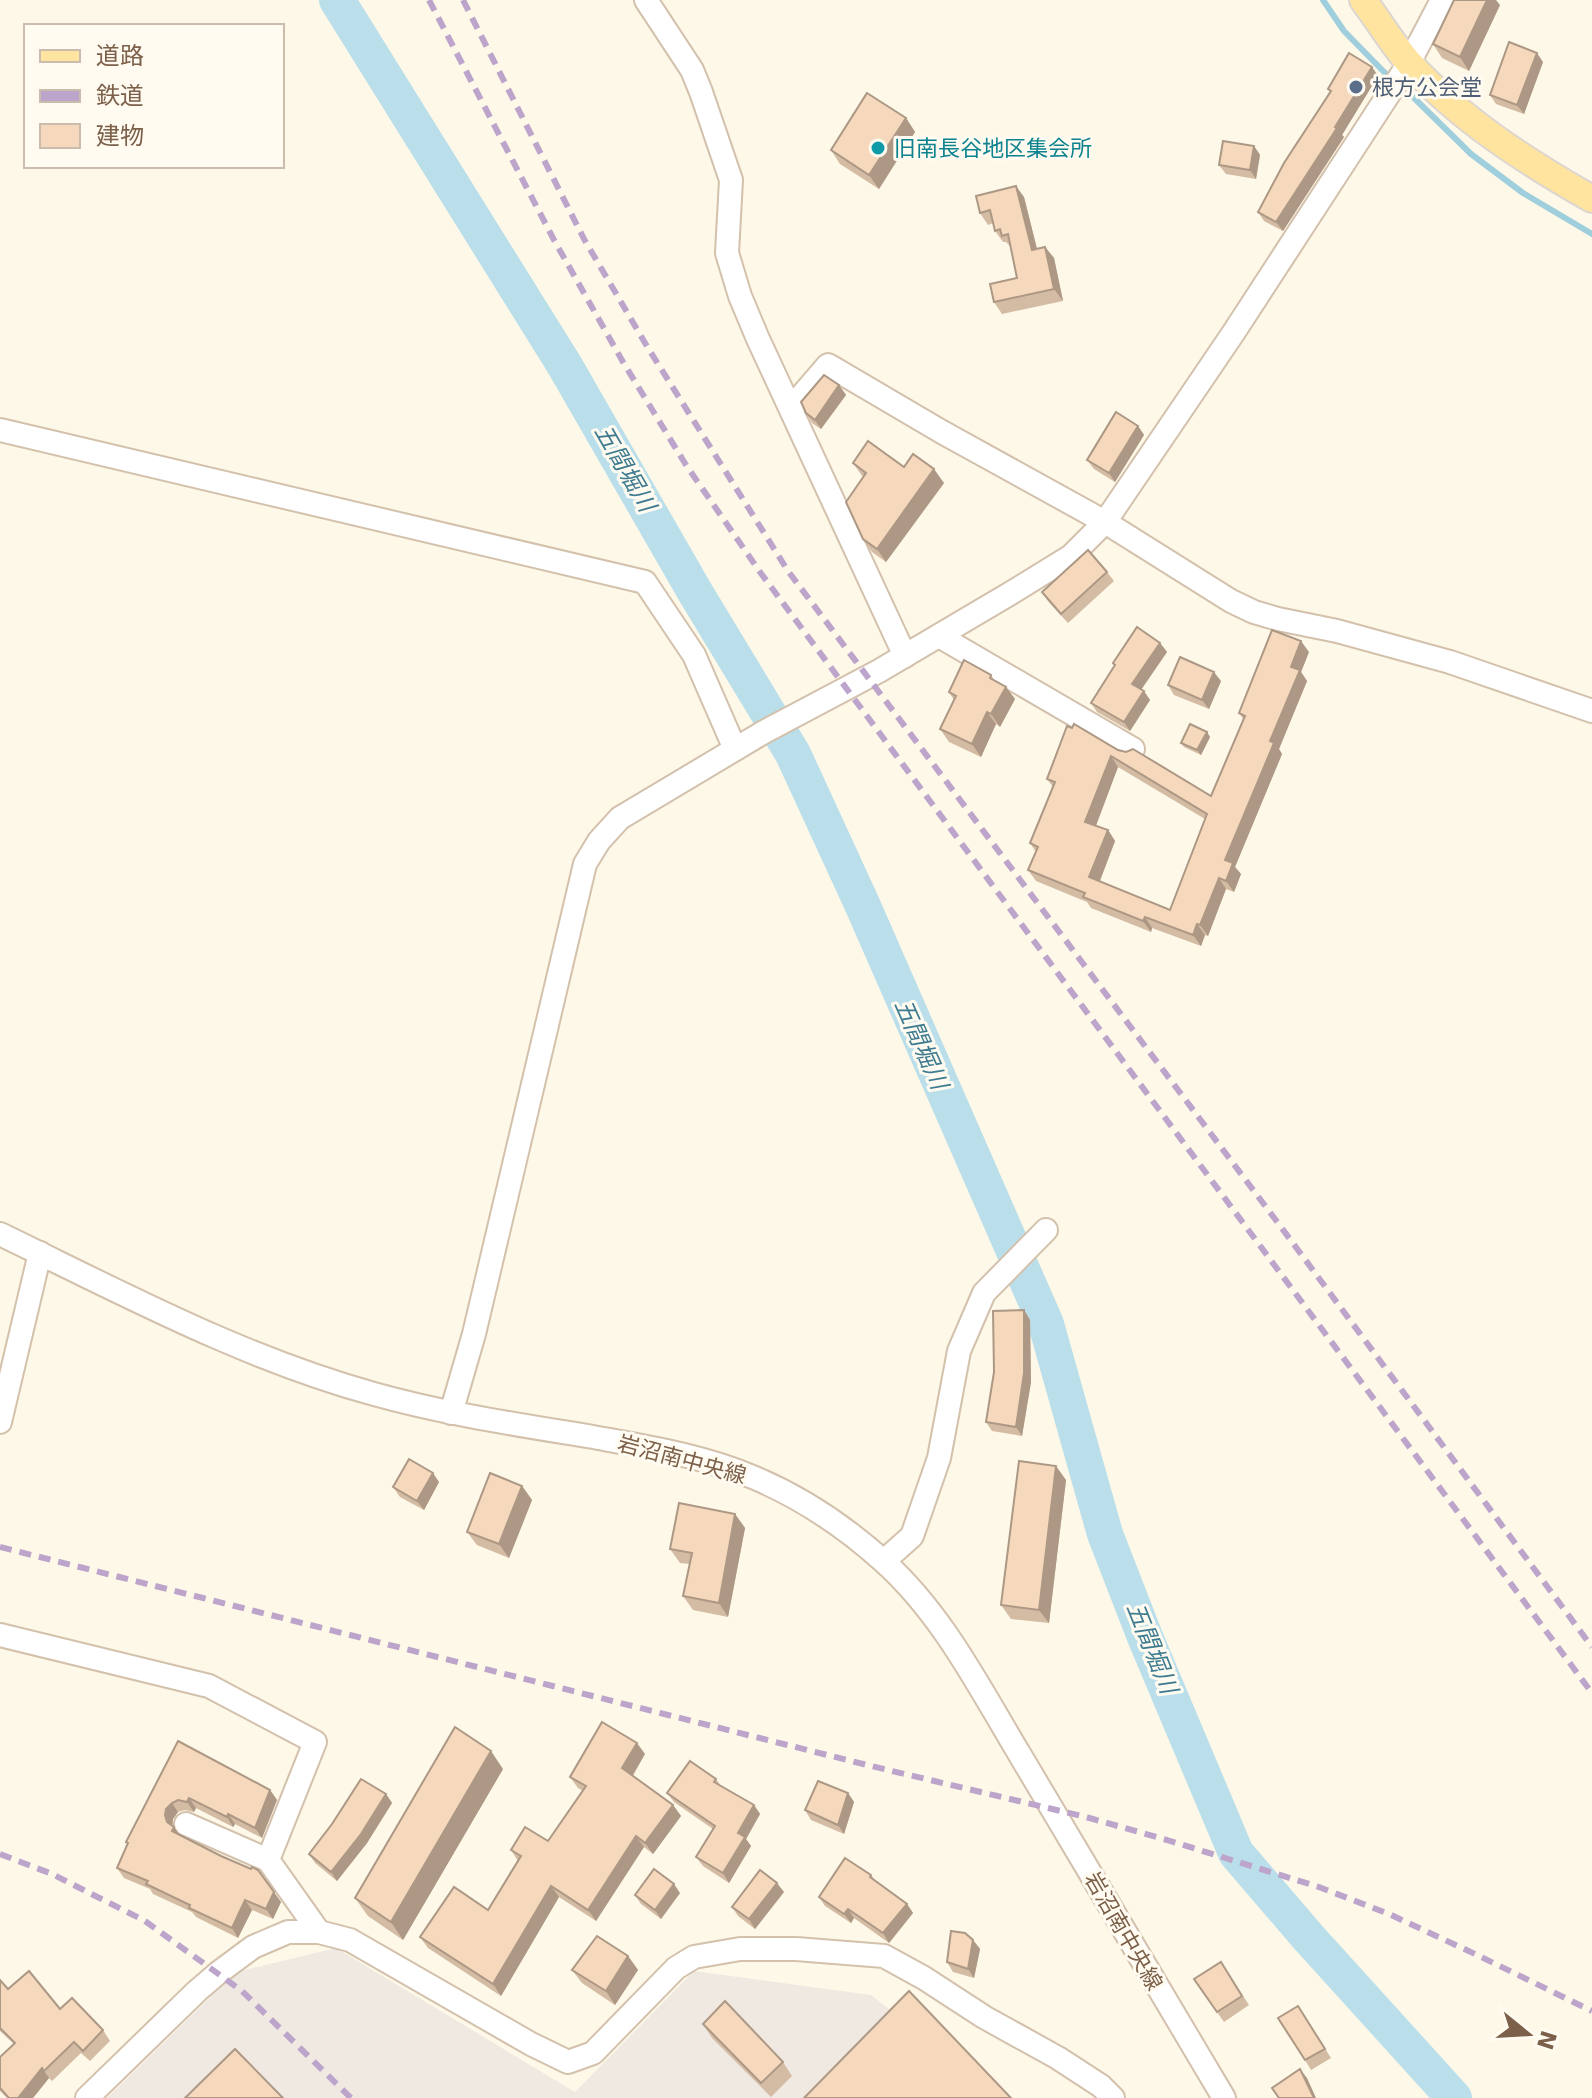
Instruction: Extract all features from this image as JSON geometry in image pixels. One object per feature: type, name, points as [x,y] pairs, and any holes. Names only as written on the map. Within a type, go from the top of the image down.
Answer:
[{"type":"main road","points":[[1363,0],[1409,63],[1442,95],[1480,127],[1548,174],[1592,199]]},
{"type":"street","points":[[646,0],[692,70],[731,180],[727,253],[746,311],[905,656]]},
{"type":"street","points":[[451,1413],[474,1334],[585,864],[599,841],[620,818],[764,732],[905,656],[1071,556],[1105,522],[1234,332],[1409,63],[1442,0]]},
{"type":"street","points":[[791,408],[828,365],[1105,522],[1231,601],[1254,612],[1450,662],[1592,711]]},
{"type":"street","points":[[0,430],[645,582],[694,655],[735,749]]},
{"type":"street","points":[[939,636],[1133,749]]},
{"type":"street","points":[[884,1561],[912,1536],[939,1458],[959,1351],[984,1293],[1046,1230]]},
{"type":"street","name":"岩沼南中央線","points":[[0,1234],[220,1339],[292,1369],[375,1395],[451,1413],[643,1446],[713,1463],[797,1498],[838,1524],[884,1561],[918,1596],[952,1642],[1224,2098]]},
{"type":"street","points":[[0,1422],[40,1253]]},
{"type":"street","points":[[0,1635],[209,1686],[315,1742],[268,1860]]},
{"type":"street","points":[[186,1824],[268,1860],[319,1932]]},
{"type":"street","points":[[87,2098],[218,1973],[253,1947],[288,1932],[319,1932],[350,1940],[568,2062],[593,2053],[676,1968],[694,1957],[740,1949],[796,1949],[884,1956],[1058,2058],[1101,2086],[1113,2098]]},
{"type":"shaded area","points":[[336,1948],[575,2092],[694,1971],[871,1995],[1003,2098],[107,2098],[236,1972]]},
{"type":"building","points":[[1454,0],[1487,0],[1460,57],[1433,44]]},
{"type":"building","points":[[1509,42],[1537,53],[1517,105],[1490,95]]},
{"type":"building","points":[[1349,53],[1372,67],[1276,222],[1258,212],[1284,163],[1331,91],[1328,89]]},
{"type":"building","points":[[867,93],[906,118],[869,175],[831,150]]},
{"type":"building","points":[[1223,141],[1254,146],[1250,170],[1219,165]]},
{"type":"building","points":[[1016,186],[1032,250],[1045,247],[1054,289],[994,302],[990,284],[1017,278],[1008,234],[1002,236],[1000,229],[995,231],[990,210],[980,213],[976,196]]},
{"type":"building","points":[[824,375],[839,385],[815,420],[806,413],[801,402]]},
{"type":"building","points":[[1116,412],[1138,426],[1109,473],[1087,460]]},
{"type":"building","points":[[868,441],[904,467],[913,454],[934,469],[877,549],[863,539],[846,502],[866,473],[853,463]]},
{"type":"building","points":[[1088,550],[1107,572],[1061,614],[1042,592]]},
{"type":"building","points":[[1137,627],[1160,643],[1132,684],[1144,691],[1124,722],[1091,703]]},
{"type":"building","points":[[1272,630],[1301,641],[1291,667],[1300,670],[1270,741],[1274,743],[1225,860],[1233,863],[1226,881],[1219,878],[1193,935],[1145,917],[1143,921],[1028,870],[1038,847],[1030,843],[1055,782],[1047,779],[1067,726],[1072,728],[1074,724],[1118,750],[1126,752],[1133,749],[1211,796],[1245,716],[1239,713]],"holes":[[[1111,756],[1207,814],[1170,910],[1089,877],[1108,830],[1085,822]]]},
{"type":"building","points":[[1180,657],[1214,672],[1202,700],[1168,685]]},
{"type":"building","points":[[964,660],[1006,687],[991,714],[987,712],[972,744],[940,729],[956,696],[949,692]]},
{"type":"building","points":[[1190,724],[1207,732],[1197,750],[1181,743]]},
{"type":"building","points":[[1024,1310],[1024,1373],[1016,1427],[986,1422],[994,1372],[993,1311]]},
{"type":"building","points":[[409,1459],[433,1473],[417,1501],[393,1487]]},
{"type":"building","points":[[1019,1461],[1056,1466],[1039,1610],[1001,1605]]},
{"type":"building","points":[[490,1473],[522,1486],[499,1544],[467,1532]]},
{"type":"building","points":[[679,1503],[735,1514],[719,1603],[683,1596],[692,1553],[670,1549]]},
{"type":"building","points":[[602,1722],[637,1743],[622,1768],[673,1805],[645,1843],[636,1836],[588,1910],[551,1886],[493,1984],[420,1937],[454,1887],[488,1910],[521,1856],[511,1850],[525,1827],[548,1841],[586,1786],[570,1777]]},
{"type":"building","points":[[455,1727],[491,1751],[391,1922],[355,1898]]},
{"type":"building","points":[[178,1741],[270,1790],[255,1828],[189,1798],[187,1802],[178,1800],[166,1809],[167,1822],[174,1827],[172,1831],[221,1856],[258,1870],[274,1892],[266,1909],[245,1900],[232,1928],[146,1884],[148,1881],[117,1868],[126,1842]]},
{"type":"building","points":[[690,1761],[716,1779],[714,1782],[754,1805],[738,1833],[745,1837],[723,1873],[696,1857],[715,1826],[667,1793]]},
{"type":"building","points":[[361,1779],[386,1794],[361,1834],[331,1872],[309,1854]]},
{"type":"building","points":[[818,1781],[848,1793],[838,1825],[805,1810]]},
{"type":"building","points":[[845,1858],[907,1904],[883,1933],[848,1909],[844,1914],[819,1897]]},
{"type":"building","points":[[654,1869],[674,1884],[655,1910],[635,1895]]},
{"type":"building","points":[[760,1870],[777,1883],[749,1919],[732,1907]]},
{"type":"building","points":[[951,1931],[965,1933],[973,1940],[968,1969],[947,1962]]},
{"type":"building","points":[[597,1936],[628,1956],[606,1991],[572,1970]]},
{"type":"building","points":[[1221,1962],[1242,1996],[1217,2012],[1194,1979]]},
{"type":"building","points":[[29,1971],[60,2009],[72,1998],[103,2030],[83,2051],[74,2042],[44,2071],[42,2068],[18,2098],[9,2098],[0,2088],[0,2057],[15,2043],[0,2028],[0,1980],[8,1989]]},
{"type":"building","points":[[909,1991],[1011,2098],[804,2098]]},
{"type":"building","points":[[725,2001],[783,2062],[761,2083],[703,2024]]},
{"type":"building","points":[[1298,2006],[1325,2049],[1305,2060],[1278,2018]]},
{"type":"building","points":[[235,2049],[283,2098],[185,2098]]},
{"type":"building","points":[[1300,2069],[1314,2098],[1279,2098],[1272,2088]]},
{"type":"waterway","name":"五間堀川","points":[[337,0],[565,366],[695,592],[793,754],[1046,1324],[1105,1534],[1236,1853],[1454,2098]]},
{"type":"waterway","points":[[1323,0],[1344,31],[1386,74]]},
{"type":"waterway","points":[[1410,94],[1471,154],[1523,193],[1592,234]]},
{"type":"railway","points":[[429,0],[554,240],[686,465],[760,572],[1592,1693]]},
{"type":"railway","points":[[463,0],[584,239],[648,348],[788,571],[1592,1647]]},
{"type":"railway","points":[[0,1547],[1086,1817],[1167,1840],[1319,1887],[1389,1914],[1592,2011]]},
{"type":"railway","points":[[0,1854],[52,1874],[145,1921],[242,1991],[351,2098]]},
{"type":"place","name":"根方公会堂","points":[[1356,87]]},
{"type":"place","name":"旧南長谷地区集会所","points":[[878,148]]}]
